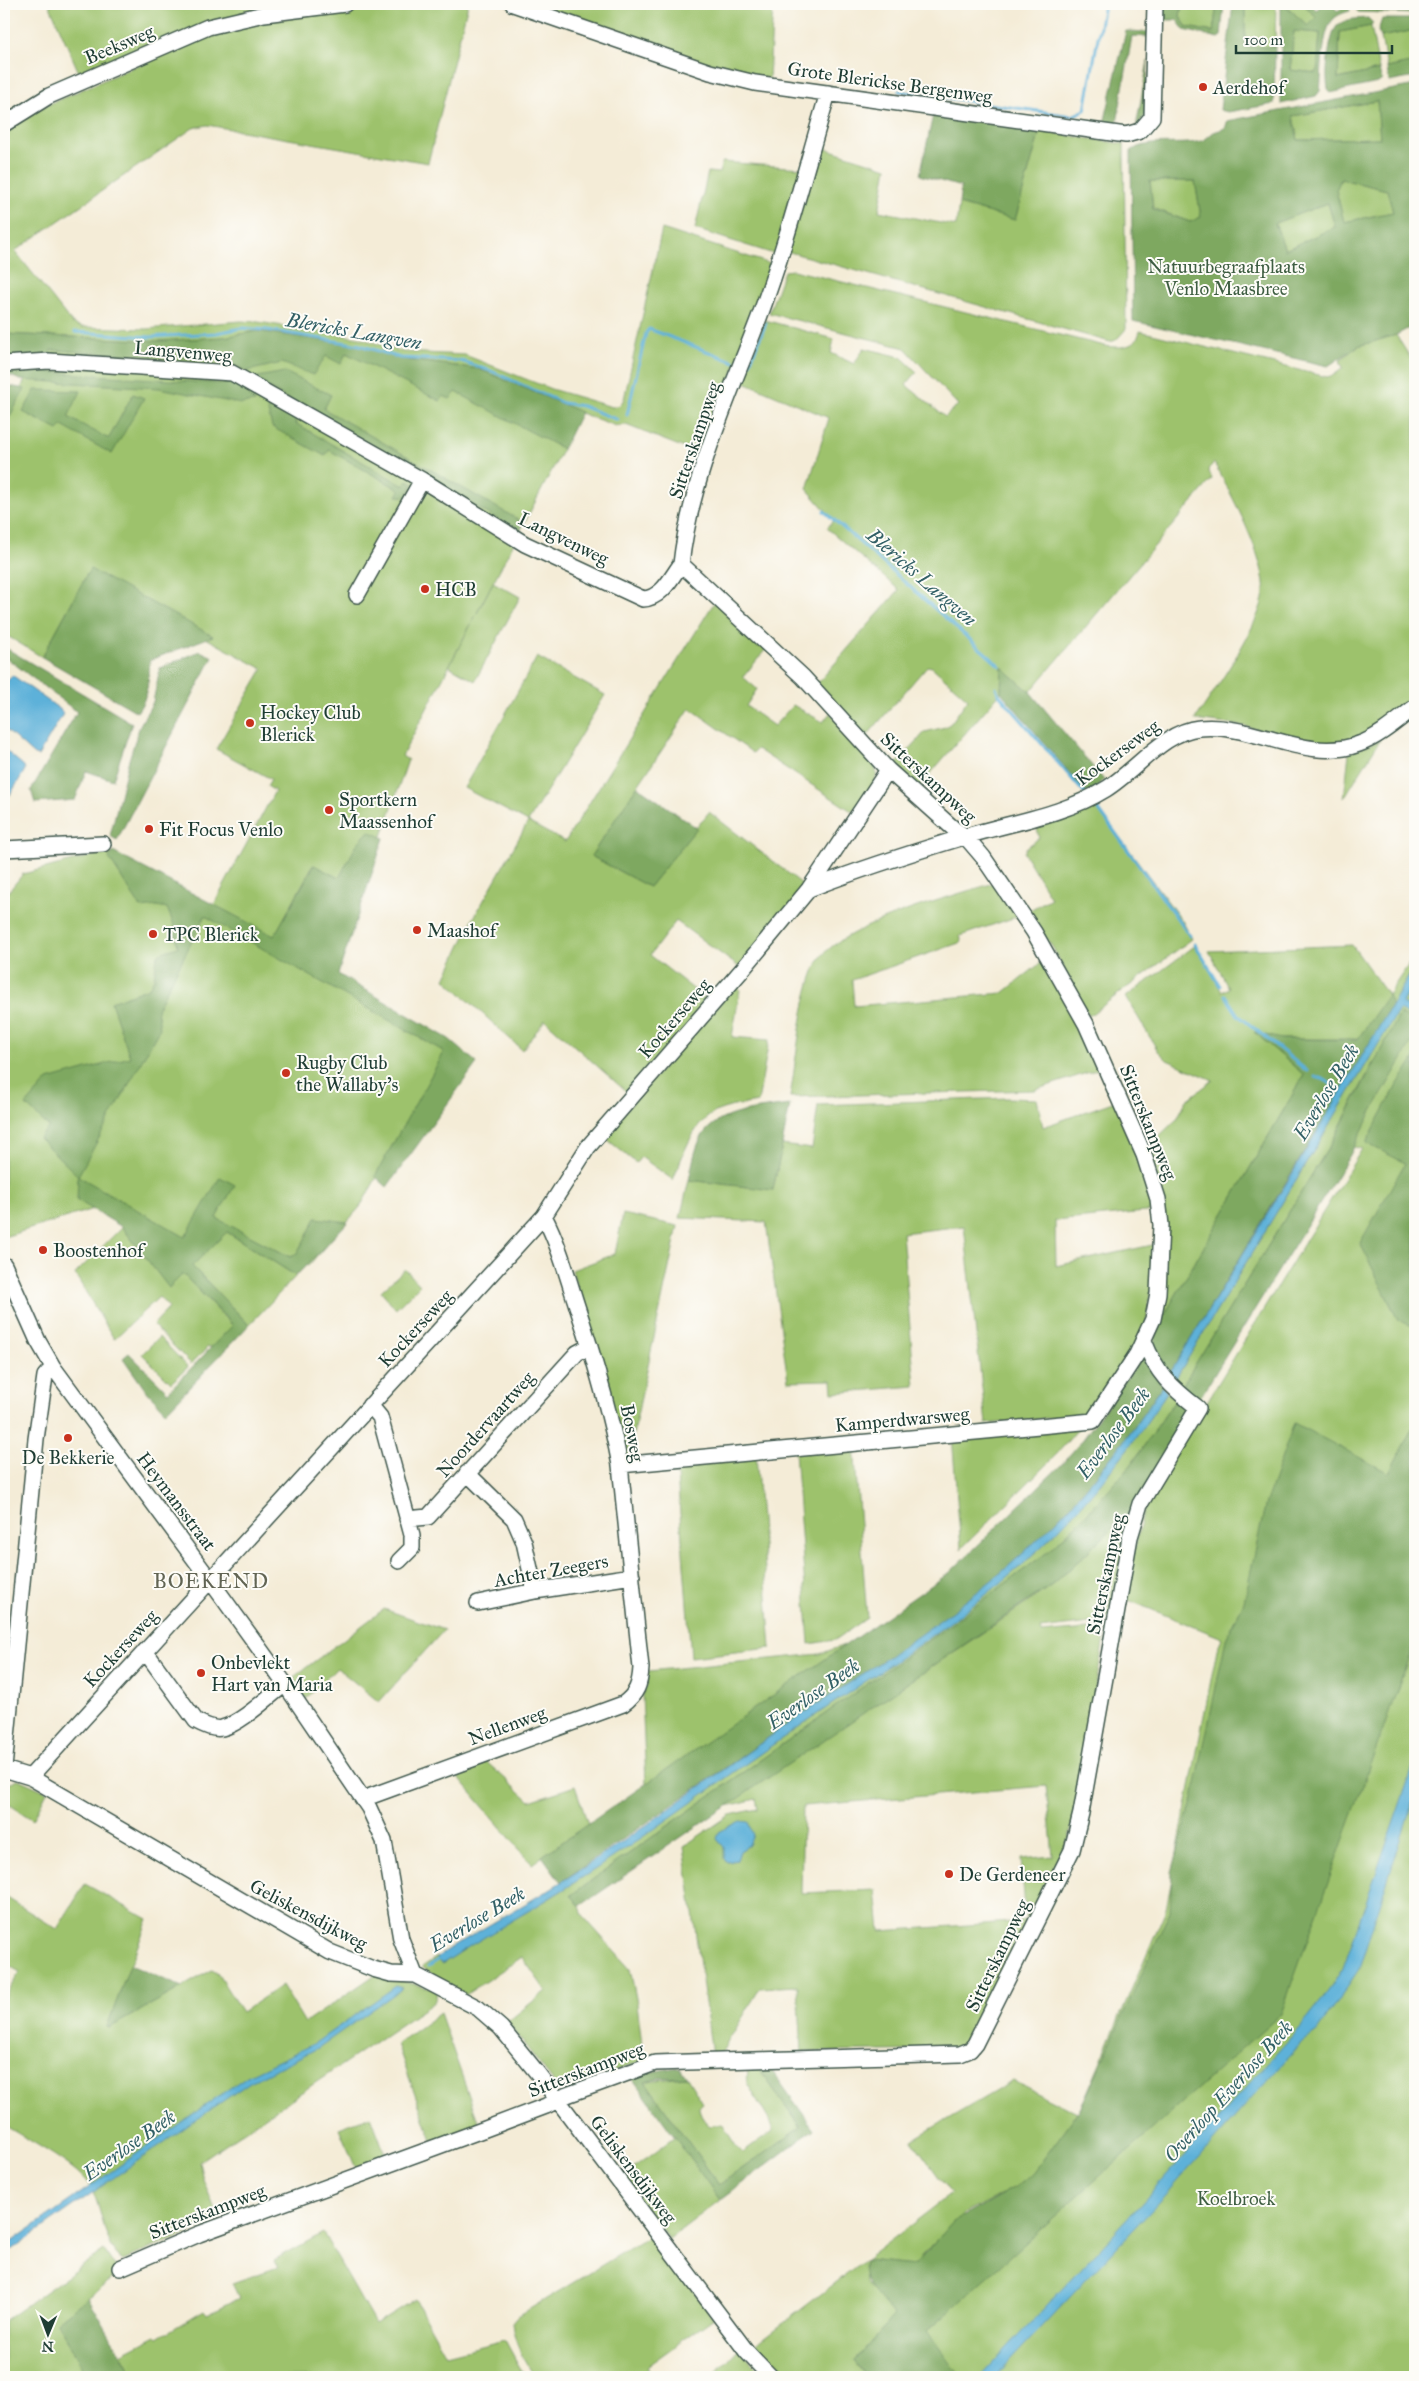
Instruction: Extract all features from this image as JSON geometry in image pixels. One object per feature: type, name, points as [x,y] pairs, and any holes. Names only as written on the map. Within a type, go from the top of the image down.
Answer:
[{"type":"street","name":"Beeksweg","points":[[4,124],[49,96],[208,27],[264,14],[345,4]]},
{"type":"street","name":"Grote Blerickse Bergenweg","points":[[513,4],[710,72],[755,83],[1126,136],[1140,132],[1152,117],[1155,4]]},
{"type":"street","name":"Sitterskampweg","points":[[120,2268],[199,2234],[485,2129],[655,2063],[960,2054],[970,2050],[975,2044],[1072,1850],[1081,1813],[1130,1537],[1140,1504],[1198,1408],[1162,1378],[1152,1363],[1144,1342],[1153,1319],[1158,1293],[1161,1225],[1158,1199],[1144,1155],[1082,1016],[1034,932],[983,857],[965,836],[954,829],[888,770],[803,677],[681,564],[685,529],[705,464],[778,263],[828,93]]},
{"type":"street","name":"Langvenweg","points":[[4,364],[49,361],[232,373],[422,480],[525,544],[643,599],[652,599],[659,595],[681,564]]},
{"type":"street","points":[[358,595],[422,480]]},
{"type":"street","name":"Kockerseweg","points":[[809,889],[965,836],[1081,802],[1107,788],[1177,734],[1197,728],[1219,727],[1245,731],[1300,746],[1322,750],[1340,749],[1359,744],[1379,734],[1415,707]]},
{"type":"street","name":"Kockerseweg","points":[[30,1777],[544,1216],[588,1147],[742,970],[809,889],[888,770]]},
{"type":"street","points":[[4,849],[103,844]]},
{"type":"street","name":"Bosweg","points":[[544,1216],[555,1237],[609,1411],[620,1465],[641,1668]]},
{"type":"street","name":"Heymansstraat","points":[[4,1265],[38,1341],[53,1367],[285,1684],[363,1799],[384,1841],[401,1939],[415,1975]]},
{"type":"street","name":"Kamperdwarsweg","points":[[620,1465],[1093,1421],[1144,1342]]},
{"type":"street","name":"Noordervaartweg","points":[[407,1519],[428,1517],[577,1353],[590,1346]]},
{"type":"street","points":[[4,1768],[36,1439],[46,1376],[53,1367]]},
{"type":"street","points":[[370,1406],[380,1417],[412,1536],[412,1548],[399,1561]]},
{"type":"street","points":[[467,1473],[514,1519],[524,1542],[535,1591]]},
{"type":"street","name":"Achter Zeegers","points":[[478,1603],[535,1591],[632,1576]]},
{"type":"street","points":[[145,1651],[196,1721],[207,1727],[222,1728],[235,1722],[285,1684]]},
{"type":"street","name":"Nellenweg","points":[[363,1799],[623,1704],[633,1697],[640,1683],[641,1668]]},
{"type":"street","name":"Geliskensdijkweg","points":[[4,1768],[30,1777],[330,1952],[372,1969],[391,1974],[415,1975],[478,2008],[495,2023],[557,2100],[747,2352],[772,2377]]},
{"type":"green space","points":[[49,4],[306,4],[80,75]]},
{"type":"green space","points":[[394,4],[468,4],[428,163],[207,125],[193,128],[15,251],[72,323],[81,327],[146,329],[241,321],[258,322],[360,338],[403,352],[465,355],[551,389],[612,407],[620,405],[624,399],[662,229],[774,265],[702,455],[626,425],[616,426],[575,411],[479,369],[400,359],[363,346],[257,331],[224,337],[161,341],[4,334],[4,133],[38,109],[206,35],[276,19]]},
{"type":"green space","points":[[528,4],[773,4],[769,80],[728,72]]},
{"type":"green space","points":[[1161,4],[1182,4],[1180,17],[1187,27],[1213,32],[1217,4],[1224,4],[1221,36],[1218,38],[1184,30],[1177,20],[1161,20]]},
{"type":"green space","points":[[1182,4],[1217,4],[1213,32],[1187,27],[1180,17]]},
{"type":"green space","points":[[1233,4],[1245,4],[1245,47],[1275,47],[1274,104],[1228,112],[1220,110]]},
{"type":"green space","points":[[1245,4],[1276,4],[1275,47],[1245,47]]},
{"type":"green space","points":[[1281,4],[1288,4],[1286,6],[1308,26],[1316,17],[1303,4],[1311,4],[1316,10],[1323,4],[1332,4],[1337,11],[1348,4],[1350,11],[1336,17],[1327,30],[1320,91],[1316,96],[1281,104]],"holes":[[[1294,31],[1320,33],[1317,73],[1290,70]]]},
{"type":"green space","points":[[1288,4],[1303,4],[1316,17],[1308,26],[1286,6]]},
{"type":"green space","points":[[1352,4],[1360,4],[1361,7],[1415,9],[1415,14],[1358,12]]},
{"type":"green space","points":[[1360,4],[1415,4],[1415,9],[1360,7]]},
{"type":"green space","points":[[1368,18],[1373,23],[1371,26],[1340,32],[1338,79],[1379,70],[1382,80],[1378,83],[1330,93],[1327,69],[1332,37],[1335,30],[1338,25],[1345,21]]},
{"type":"green space","points":[[1382,19],[1415,19],[1415,30],[1381,37],[1378,31]]},
{"type":"green space","points":[[1371,26],[1379,70],[1338,79],[1340,32]]},
{"type":"green space","points":[[1415,30],[1415,62],[1387,68],[1381,37]]},
{"type":"green space","points":[[1126,31],[1151,32],[1151,37],[1132,36],[1117,123],[1110,129],[1103,128]]},
{"type":"green space","points":[[1294,31],[1320,33],[1317,73],[1290,70]]},
{"type":"green space","points":[[1148,61],[1146,115],[1136,127]]},
{"type":"green space","points":[[1415,62],[1415,77],[1389,82],[1387,68]]},
{"type":"green space","name":"Natuurbegraafplaats Venlo Maasbree","points":[[1415,85],[1415,325],[1396,335],[1358,346],[1328,366],[1133,321],[1131,151],[1147,145],[1192,143],[1203,140],[1214,132],[1225,128],[1227,121]],"holes":[[[1377,101],[1380,138],[1298,140],[1293,116]],[[1341,179],[1387,190],[1393,212],[1344,222],[1336,190]],[[1150,181],[1195,181],[1201,217],[1190,222],[1153,209]],[[1328,203],[1335,227],[1285,250],[1275,223]]]},
{"type":"green space","points":[[1377,101],[1380,138],[1298,140],[1293,116]]},
{"type":"green space","points":[[933,115],[1040,131],[1015,220],[959,204],[961,187],[920,175]]},
{"type":"green space","points":[[1040,131],[1124,144],[1126,329],[1116,340],[1110,342],[786,251],[821,147],[887,168],[879,211],[956,226],[959,204],[1015,220]]},
{"type":"green space","points":[[722,162],[802,168],[777,255],[695,229],[708,172],[719,173]]},
{"type":"green space","points":[[1341,179],[1387,190],[1393,212],[1344,222],[1336,190]]},
{"type":"green space","points":[[1150,181],[1195,181],[1201,217],[1190,222],[1153,208]]},
{"type":"green space","points":[[1328,203],[1335,227],[1285,250],[1275,223]]},
{"type":"green space","points":[[793,270],[1105,346],[1127,346],[1135,341],[1140,331],[1327,377],[1334,375],[1343,368],[1340,360],[1358,346],[1396,335],[1415,365],[1415,702],[1368,736],[1324,746],[1243,726],[1195,720],[1245,640],[1261,607],[1264,593],[1264,580],[1254,546],[1238,509],[1214,463],[1208,469],[1212,479],[1030,692],[1002,667],[1001,692],[917,789],[894,767],[925,732],[945,727],[951,723],[968,699],[932,667],[927,666],[865,738],[816,685],[899,590],[827,528],[834,520],[807,489],[829,418],[742,381],[765,320],[834,339],[831,353],[854,364],[864,348],[901,357],[917,372],[906,385],[945,417],[958,405],[905,348],[769,313],[784,271]]},
{"type":"green space","points":[[257,331],[363,346],[400,359],[479,369],[581,412],[563,449],[456,392],[450,399],[443,396],[440,401],[346,353],[341,364],[326,356],[313,375],[282,363],[247,371],[228,361],[51,350],[50,358],[4,361],[4,334],[161,341],[224,337]]},
{"type":"green space","name":"Sportkern Maassenhof","points":[[44,342],[326,356],[346,353],[362,360],[439,379],[563,449],[402,756],[408,760],[381,839],[348,883],[313,865],[269,946],[450,1048],[360,1207],[308,1266],[232,1227],[227,1232],[296,1276],[249,1325],[192,1266],[93,1209],[4,1237],[4,897],[23,874],[107,852],[212,908],[275,791],[267,786],[271,779],[216,749],[263,669],[87,574],[42,657],[4,634],[4,422]]},
{"type":"green space","points":[[49,364],[49,372],[227,384],[228,376],[251,388],[255,402],[241,404],[159,388],[20,380],[4,373],[4,370]]},
{"type":"green space","points":[[285,372],[331,395],[324,409],[524,523],[520,532],[252,378]]},
{"type":"green space","points":[[4,385],[25,389],[4,427]]},
{"type":"green space","points":[[35,390],[81,391],[68,417],[107,438],[109,438],[133,394],[144,398],[112,454],[62,426],[58,430],[23,412]]},
{"type":"green space","points":[[270,403],[277,403],[298,416],[295,423],[404,486],[408,480],[413,483],[408,497],[397,496],[400,490],[329,450],[325,456],[272,427],[267,407]]},
{"type":"green space","points":[[90,569],[213,636],[150,660],[146,694],[137,712],[42,657]]},
{"type":"green space","points":[[493,582],[520,597],[475,681],[449,666]]},
{"type":"green space","points":[[715,601],[766,649],[743,677],[757,689],[746,706],[774,726],[793,705],[823,722],[830,713],[867,752],[876,770],[876,777],[872,786],[853,812],[757,749],[753,753],[690,708],[591,856],[649,887],[709,812],[806,887],[739,967],[676,921],[650,955],[710,1002],[629,1094],[545,1020],[522,1050],[445,979],[472,921],[528,822],[565,842]]},
{"type":"green space","points":[[4,647],[132,723],[113,780],[86,771],[75,800],[35,803],[31,790],[77,712],[4,656]]},
{"type":"green space","points":[[200,651],[213,657],[117,840],[110,836],[128,763],[140,725],[153,702],[160,668]]},
{"type":"green space","points":[[537,657],[605,695],[528,822],[464,788]]},
{"type":"green space","points":[[1002,667],[1030,692],[1104,780],[1089,796],[1001,692]]},
{"type":"green space","points":[[1380,740],[1344,798],[1349,753]]},
{"type":"green space","points":[[637,786],[697,828],[649,887],[591,856]]},
{"type":"green space","points":[[1095,804],[1183,922],[1192,939],[1089,1016],[1053,948],[1028,911],[1051,898],[1024,853],[1026,848],[1039,838],[1036,824]]},
{"type":"green space","points":[[369,831],[384,838],[338,974],[449,1039],[477,1063],[387,1187],[375,1176],[442,1056],[443,1051],[205,916],[157,1009],[160,1028],[78,1176],[39,1138],[49,1127],[26,1105],[48,1080],[130,1057],[111,1002],[149,988],[154,979],[157,957],[160,953],[178,947],[174,925],[167,908],[157,906],[141,908],[109,858],[113,852],[274,936],[314,865],[339,878],[357,844]]},
{"type":"green space","points":[[994,883],[1019,916],[960,936],[962,942],[852,980],[854,1006],[1003,993],[1047,958],[1105,1067],[1035,1090],[790,1097],[807,993],[818,962],[829,949],[847,937],[898,914]]},
{"type":"green space","name":"Koelbroek","points":[[1196,945],[1222,992],[1229,988],[1209,951],[1352,945],[1388,995],[1415,955],[1415,966],[1397,996],[1404,997],[1409,988],[1415,991],[1415,2377],[941,2377],[854,2361],[866,2377],[780,2377],[751,2348],[865,2260],[951,2194],[912,2140],[1013,2081],[1077,2113],[1048,2154],[1074,2123],[1166,1909],[1217,1649],[1222,1638],[1123,1598],[1146,1501],[1362,1149],[1351,1146],[1373,1063],[1332,1142],[1180,1389],[1173,1383],[1370,1058],[1358,1039],[1281,1039],[1256,1033],[1304,1075],[1155,1331],[1163,1281],[1145,1143],[1158,1137],[1177,1119],[1186,1101],[1213,1080],[1167,1060],[1158,1051],[1126,997]],"holes":[[[1031,2175],[1023,2185],[919,2258],[965,2213],[1015,2187]],[[865,2260],[913,2265],[879,2297],[866,2283]]]},
{"type":"green space","points":[[735,986],[740,990],[732,1037],[769,1040],[758,1102],[723,1109],[704,1120],[691,1138],[673,1180],[641,1157],[636,1163],[603,1136]]},
{"type":"green space","points":[[1388,995],[1392,1005],[1386,1017],[1167,1378],[1154,1356],[1155,1331],[1304,1075],[1254,1032],[1281,1039],[1357,1040]]},
{"type":"green space","points":[[1400,1014],[1415,1022],[1415,1037],[1372,1111],[1350,1155],[1198,1401],[1180,1389],[1332,1142]]},
{"type":"green space","points":[[1415,1058],[1415,1327],[1398,1320],[1360,1243],[1405,1163],[1366,1143],[1396,1087]]},
{"type":"green space","points":[[1008,1098],[1037,1099],[1043,1127],[1118,1100],[1155,1211],[1055,1221],[1056,1266],[1157,1244],[1146,1325],[1129,1357],[1089,1414],[986,1424],[964,1226],[902,1233],[915,1386],[833,1393],[832,1380],[788,1381],[766,1222],[680,1218],[689,1180],[773,1190],[782,1145],[812,1149],[818,1105]]},
{"type":"green space","points":[[790,1105],[773,1190],[689,1180],[695,1153],[701,1138],[717,1122],[741,1112]]},
{"type":"green space","points":[[78,1176],[185,1237],[220,1177],[235,1185],[216,1218],[290,1257],[297,1254],[316,1218],[348,1222],[296,1276],[227,1232],[192,1266],[249,1325],[166,1412],[144,1388],[123,1358],[129,1353],[168,1392],[233,1325],[183,1274],[169,1288],[122,1227],[77,1200]]},
{"type":"green space","points":[[623,1214],[678,1226],[628,1458],[625,1458],[572,1270],[615,1254]]},
{"type":"green space","points":[[122,1227],[169,1287],[183,1274],[233,1326],[191,1364],[153,1325],[169,1308],[159,1297],[114,1339],[75,1274]]},
{"type":"green space","points":[[405,1269],[420,1285],[396,1309],[381,1291]]},
{"type":"green space","points":[[159,1337],[188,1367],[171,1383],[142,1354]]},
{"type":"green space","points":[[1144,1354],[1162,1386],[1126,1438],[1087,1487],[1066,1511],[1021,1555],[971,1597],[917,1637],[561,1882],[542,1856],[949,1573],[1061,1465],[1084,1438]]},
{"type":"green space","points":[[1167,1392],[1176,1399],[1131,1465],[1081,1520],[1049,1551],[954,1622],[571,1895],[580,1906],[583,1916],[630,1969],[637,2003],[644,2061],[559,2089],[507,2022],[546,1991],[522,1957],[465,1995],[422,1967],[437,1957],[442,1964],[596,1869],[903,1656],[978,1601],[1026,1561],[1071,1517],[1112,1469]]},
{"type":"green space","points":[[1176,1399],[1191,1411],[1133,1509],[1056,1582],[580,1906],[571,1895],[954,1622],[1049,1551],[1081,1520],[1131,1465]]},
{"type":"green space","points":[[1083,1423],[1057,1454],[961,1549],[952,1436]]},
{"type":"green space","points":[[1294,1423],[1389,1473],[1415,1423],[1415,1640],[1281,2014],[927,2331],[961,2377],[866,2377],[854,2361],[895,2315],[869,2284],[864,2269],[865,2260],[915,2265],[953,2222],[1015,2187],[1033,2173],[1081,2108],[1170,1911],[1172,1872],[1193,1798],[1226,1639],[1244,1602],[1266,1502]]},
{"type":"green space","points":[[854,1445],[867,1618],[835,1640],[809,1644],[795,1451]]},
{"type":"green space","points":[[756,1455],[771,1648],[691,1657],[676,1462]]},
{"type":"green space","points":[[1133,1509],[1113,1613],[1107,1621],[1040,1629],[1041,1633],[1100,1628],[1105,1632],[1075,1813],[1069,1838],[1058,1867],[968,2046],[952,2050],[802,2052],[798,1986],[760,1988],[720,2055],[712,2055],[684,1846],[730,1815],[758,1809],[756,1799],[723,1807],[1056,1582]],"holes":[[[1046,1786],[1053,1856],[1021,1859],[1026,1921],[880,1931],[876,1890],[801,1893],[803,1806]],[[717,1839],[749,1845],[740,1851],[737,1860],[727,1862],[724,1847]]]},
{"type":"green space","points":[[384,1609],[444,1630],[379,1702],[337,1668],[306,1699],[291,1679]]},
{"type":"green space","points":[[4,1640],[12,1641],[6,1680],[4,1680]]},
{"type":"green space","points":[[844,1645],[829,1658],[646,1784],[642,1695],[647,1685],[648,1671],[820,1654]]},
{"type":"green space","points":[[481,1757],[530,1801],[575,1786],[588,1824],[532,1864],[450,1768]]},
{"type":"green space","points":[[18,1779],[47,1792],[33,1820],[10,1805],[4,1815],[4,1785]]},
{"type":"green space","points":[[85,1884],[148,1919],[107,2027],[109,2028],[212,1970],[217,1973],[242,2012],[282,1985],[305,2023],[376,1974],[436,1990],[435,1999],[430,2005],[199,2162],[203,2179],[219,2220],[123,2260],[116,2254],[111,2245],[92,2189],[86,2181],[70,2166],[4,2125],[4,1997],[20,1972],[4,1963],[4,1896],[57,1929]]},
{"type":"green space","points":[[130,1965],[182,1987],[109,2028],[107,2027]]},
{"type":"green space","points":[[440,2013],[479,2124],[432,2141],[397,2044]]},
{"type":"green space","points":[[767,2064],[814,2129],[720,2200],[630,2075],[680,2067],[687,2077],[657,2078],[645,2081],[719,2185],[801,2127],[756,2065]]},
{"type":"green space","points":[[748,2065],[756,2065],[801,2127],[719,2185],[645,2081],[687,2077],[703,2103],[699,2107],[704,2120],[710,2126],[722,2124],[736,2146],[743,2153],[773,2131],[773,2127],[747,2083]]},
{"type":"green space","points":[[371,2116],[387,2159],[357,2171],[339,2128]]},
{"type":"green space","points":[[675,2137],[720,2200],[669,2239],[622,2176]]},
{"type":"green space","points":[[323,2233],[375,2324],[415,2299],[446,2355],[505,2340],[525,2377],[134,2377],[121,2354],[156,2336],[158,2338],[204,2310],[207,2314],[239,2298],[232,2283],[278,2267],[274,2260]]},
{"type":"green space","points":[[650,2236],[653,2237],[714,2318],[647,2366],[654,2377],[535,2377],[517,2345],[512,2323],[518,2316]]},
{"type":"green space","points":[[104,2250],[121,2272],[57,2322],[88,2377],[4,2377],[4,2321]]},
{"type":"green space","points":[[88,2297],[134,2377],[88,2377],[57,2322]]},
{"type":"green space","points":[[739,2348],[766,2377],[719,2377],[716,2373]]},
{"type":"water","points":[[12,675],[61,710],[63,714],[38,756],[34,755],[4,728],[4,686]]},
{"type":"water","points":[[4,749],[24,766],[25,770],[10,795],[4,799]]},
{"type":"water","points":[[1415,966],[1415,979],[1402,1003],[1415,1012],[1415,1019],[1399,1010],[1173,1383],[1167,1378],[1292,1174]]},
{"type":"water","points":[[1162,1386],[1167,1392],[1112,1469],[1071,1517],[1002,1582],[928,1638],[625,1849],[566,1888],[442,1964],[437,1957],[546,1892],[619,1844],[973,1596],[1044,1534],[1066,1511],[1107,1463]]},
{"type":"water","points":[[1415,1761],[1415,1795],[1359,1969],[1317,2032],[1300,2044],[1164,2197],[995,2377],[980,2377],[1144,2201],[1321,2002],[1343,1968]]},
{"type":"water","points":[[740,1821],[748,1822],[753,1835],[749,1845],[740,1851],[737,1860],[727,1862],[724,1859],[724,1847],[717,1839],[719,1832]]},
{"type":"water","points":[[396,1986],[403,1988],[318,2048],[250,2082],[4,2255],[4,2247],[247,2076],[315,2043]]},
{"type":"waterway","points":[[899,91],[1072,116],[1085,110],[1104,4]]},
{"type":"waterway","points":[[750,363],[766,323]]},
{"type":"waterway","name":"Blericks Langven","points":[[75,332],[150,337],[216,333],[242,328],[267,330],[360,345],[400,358],[461,361],[491,371],[563,403],[582,406],[618,420]]},
{"type":"waterway","name":"Blericks Langven","points":[[627,415],[646,333],[649,329],[735,362]]},
{"type":"waterway","name":"Blericks Langven","points":[[824,511],[1000,666]]},
{"type":"waterway","name":"Blericks Langven","points":[[996,687],[998,693],[1085,794]]},
{"type":"waterway","name":"Blericks Langven","points":[[1096,806],[1190,936]]},
{"type":"waterway","name":"Blericks Langven","points":[[1195,944],[1220,986]]},
{"type":"waterway","name":"Blericks Langven","points":[[1225,995],[1238,1015],[1307,1071]]},
{"type":"waterway","name":"Blericks Langven","points":[[1315,1077],[1333,1085]]},
{"type":"waterway","name":"Everlose Beek","points":[[429,1966],[441,1958]]},
{"type":"place","name":"Aerdehof","points":[[1203,87]]},
{"type":"place","name":"HCB","points":[[425,589]]},
{"type":"place","name":"Hockey Club Blerick","points":[[250,723]]},
{"type":"place","name":"Sportkern Maassenhof","points":[[329,810]]},
{"type":"place","name":"Fit Focus Venlo","points":[[149,829]]},
{"type":"place","name":"Maashof","points":[[417,930]]},
{"type":"place","name":"TPC Blerick","points":[[153,934]]},
{"type":"place","name":"Rugby Club the Wallaby's","points":[[286,1073]]},
{"type":"place","name":"Boostenhof","points":[[43,1250]]},
{"type":"place","name":"De Bekkerie","points":[[68,1438]]},
{"type":"place","name":"Onbevlekt Hart van Maria","points":[[201,1673]]},
{"type":"place","name":"De Gerdeneer","points":[[949,1874]]},
{"type":"district","name":"BOEKEND","points":[[211,1581]]},
{"type":"water label","name":"Overloop Everlose Beek","points":[[1228,2091]]}]
